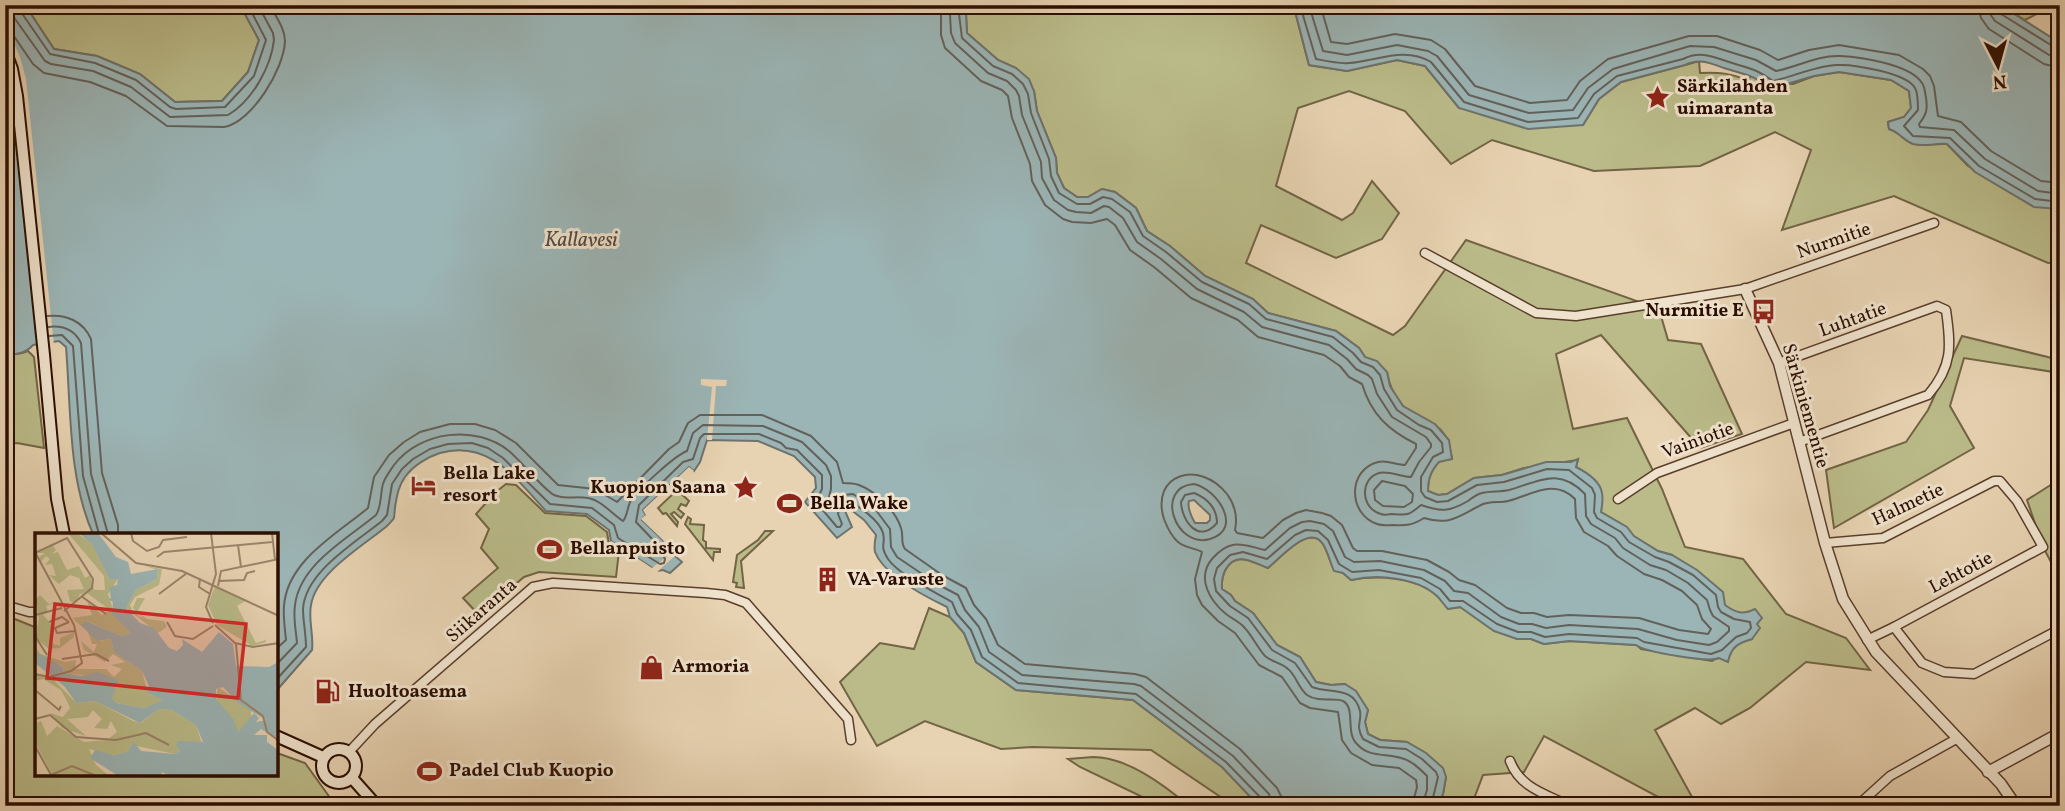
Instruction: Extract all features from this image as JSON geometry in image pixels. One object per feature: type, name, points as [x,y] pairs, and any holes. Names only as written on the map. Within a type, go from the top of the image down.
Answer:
[{"type":"main road","points":[[5,50],[17,96],[57,499],[64,533]]},
{"type":"main road","points":[[278,737],[323,757]]},
{"type":"main road","points":[[335,749],[349,752],[356,763],[356,771],[352,778],[343,783],[331,781],[323,772],[323,757],[335,749]]},
{"type":"main road","points":[[352,778],[377,806]]},
{"type":"street","name":"Nurmitie","points":[[1745,289],[1934,223]]},
{"type":"street","points":[[1425,253],[1536,313],[1576,316],[1745,289]]},
{"type":"street","name":"Särkiniementie","points":[[1745,289],[1779,363],[1825,543],[1843,599],[1876,652],[2001,784],[2016,806]]},
{"type":"street","name":"Luhtatie","points":[[1779,363],[1937,306],[1946,310],[1950,338],[1949,359],[1941,380],[1928,395],[1799,442]]},
{"type":"street","name":"Vainiotie","points":[[1618,499],[1657,473],[1794,423]]},
{"type":"street","name":"Halmetie","points":[[1825,543],[1883,538],[1994,481],[2000,481],[2017,501],[2043,547]]},
{"type":"street","name":"Lehtotie","points":[[1867,640],[2043,547]]},
{"type":"street","name":"Siikaranta","points":[[349,752],[375,723],[533,587],[553,583],[706,593],[725,595],[746,603],[848,719],[851,740]]},
{"type":"street","points":[[5,605],[35,612]]},
{"type":"street","points":[[1894,626],[1922,663],[1944,672],[1974,674],[2060,629]]},
{"type":"street","points":[[1988,772],[2060,733]]},
{"type":"street","points":[[1857,806],[1891,776],[1958,738]]},
{"type":"street","points":[[1510,761],[1515,773],[1524,783],[1570,806]]},
{"type":"green space","points":[[25,5],[240,5],[259,40],[248,72],[222,101],[175,102],[140,74],[97,56],[54,49]]},
{"type":"green space","points":[[969,5],[1297,5],[1295,11],[1309,65],[1347,71],[1397,60],[1425,66],[1459,108],[1583,125],[1599,99],[1621,82],[1699,61],[1700,73],[1725,74],[1748,81],[1751,75],[1762,81],[1793,84],[1814,76],[1839,72],[1891,80],[1909,91],[1911,108],[1904,117],[1888,122],[1889,129],[1912,143],[1947,144],[1968,166],[2058,209],[2060,207],[2060,262],[2048,263],[1894,196],[1782,230],[1811,150],[1775,132],[1700,166],[1594,171],[1492,140],[1451,164],[1405,111],[1349,91],[1298,108],[1276,186],[1342,220],[1353,213],[1372,181],[1399,213],[1382,239],[1336,258],[1261,225],[1246,263],[1393,335],[1405,326],[1466,240],[1659,309],[1668,340],[1701,344],[1742,434],[1700,448],[1601,335],[1556,354],[1573,429],[1627,418],[1662,489],[1685,547],[1743,559],[1786,614],[1846,638],[1870,670],[1806,662],[1750,708],[1721,724],[1695,708],[1655,730],[1697,806],[1675,806],[1544,736],[1524,772],[1483,775],[1472,804],[1474,806],[1437,806],[1443,794],[1446,777],[1407,742],[1380,740],[1368,734],[1365,722],[1368,710],[1345,684],[1316,682],[1300,657],[1277,645],[1253,613],[1222,589],[1222,579],[1232,562],[1244,559],[1268,568],[1295,544],[1311,537],[1323,544],[1334,570],[1351,580],[1384,578],[1408,581],[1429,590],[1448,609],[1460,607],[1517,639],[1531,639],[1544,644],[1569,641],[1637,645],[1641,649],[1712,661],[1741,642],[1752,639],[1747,613],[1736,613],[1724,605],[1672,555],[1658,551],[1633,536],[1626,527],[1601,512],[1600,500],[1594,486],[1576,467],[1578,460],[1474,478],[1447,494],[1438,495],[1428,491],[1429,478],[1439,461],[1452,459],[1445,435],[1403,406],[1392,390],[1387,372],[1365,357],[1359,348],[1336,331],[1268,313],[1253,299],[1205,276],[1170,246],[1147,231],[1136,208],[1115,192],[1102,189],[1088,197],[1077,197],[1064,188],[1057,173],[1056,158],[1037,111],[1034,91],[1016,68],[998,60],[967,33],[966,14]]},
{"type":"green space","points":[[2000,5],[2060,5],[2060,9],[2050,7],[2025,20]]},
{"type":"green space","points":[[1962,336],[2060,360],[2060,373],[1964,358],[1950,406],[1974,448],[1834,528],[1826,470],[1906,442],[1928,410]]},
{"type":"green space","points":[[28,351],[34,357],[44,448],[17,443],[5,444],[5,355]]},
{"type":"green space","points":[[2060,479],[2060,579],[2043,547],[2027,500]]},
{"type":"green space","name":"Bellanpuisto","points":[[506,484],[516,485],[545,513],[586,516],[607,532],[609,544],[619,551],[616,577],[539,572],[524,577],[479,615],[463,598],[498,568],[481,548],[489,529],[476,514]]},
{"type":"green space","points":[[677,490],[689,501],[686,506],[681,504],[678,509],[684,514],[681,518],[674,512],[671,514],[678,522],[677,526],[658,508]]},
{"type":"green space","points":[[688,517],[691,519],[690,524],[704,525],[703,540],[706,542],[706,548],[720,549],[720,552],[714,552],[713,560],[685,524]]},
{"type":"green space","points":[[765,531],[773,531],[741,561],[744,588],[736,587],[737,583],[733,582],[737,555],[758,540]]},
{"type":"green space","points":[[929,608],[950,617],[964,633],[976,662],[1016,690],[1133,700],[1222,767],[1259,806],[1226,806],[1222,798],[1151,750],[1033,747],[1001,749],[925,721],[877,746],[840,682],[880,643],[914,649]]},
{"type":"green space","points":[[5,615],[35,627],[35,776],[278,776],[278,753],[305,763],[336,806],[5,806]]},
{"type":"green space","points":[[1106,758],[1132,767],[1157,781],[1189,806],[1161,806],[1068,759]]},
{"type":"water","name":"Kallavesi","points":[[5,5],[25,5],[54,49],[97,56],[140,74],[175,102],[222,101],[248,72],[259,40],[240,5],[969,5],[966,14],[967,33],[998,60],[1016,68],[1029,79],[1037,111],[1056,158],[1057,173],[1064,188],[1077,197],[1088,197],[1102,189],[1115,192],[1136,208],[1147,231],[1170,246],[1205,276],[1253,299],[1268,313],[1336,331],[1359,348],[1365,357],[1377,361],[1387,372],[1390,386],[1403,406],[1435,424],[1449,440],[1452,459],[1436,465],[1429,478],[1428,491],[1438,495],[1447,494],[1474,478],[1502,475],[1546,462],[1571,462],[1578,459],[1576,467],[1592,477],[1601,489],[1601,512],[1627,527],[1634,536],[1658,551],[1672,555],[1697,570],[1723,592],[1725,605],[1729,608],[1743,612],[1755,609],[1762,618],[1757,624],[1760,628],[1752,639],[1736,646],[1728,662],[1719,658],[1703,659],[1664,654],[1636,645],[1569,641],[1544,644],[1494,631],[1460,607],[1448,609],[1429,590],[1408,581],[1384,577],[1351,580],[1343,573],[1334,571],[1323,544],[1311,537],[1295,544],[1268,568],[1247,560],[1236,560],[1226,570],[1222,589],[1253,613],[1277,645],[1300,657],[1316,682],[1345,684],[1356,691],[1368,710],[1365,722],[1368,734],[1380,740],[1407,742],[1426,753],[1443,768],[1446,777],[1443,794],[1437,806],[1259,806],[1222,767],[1133,700],[1016,690],[976,662],[964,633],[950,617],[947,607],[906,584],[880,561],[875,552],[876,535],[864,520],[850,509],[845,511],[852,527],[837,538],[805,502],[816,488],[815,477],[794,456],[758,441],[707,440],[694,471],[689,467],[643,510],[646,515],[642,520],[663,540],[671,554],[682,562],[670,573],[657,571],[611,541],[609,530],[587,514],[546,511],[500,465],[473,452],[457,450],[435,455],[412,469],[399,488],[394,518],[342,561],[322,582],[311,605],[312,650],[278,689],[278,533],[93,533],[79,490],[75,466],[66,347],[59,341],[33,345],[17,354],[5,355]],"holes":[[[1194,500],[1210,515],[1207,523],[1195,523],[1189,509],[1189,501]]]},
{"type":"water","points":[[1297,5],[2000,5],[2060,43],[2060,207],[2034,207],[1975,172],[1947,144],[1913,144],[1889,129],[1888,122],[1904,117],[1911,108],[1909,91],[1891,80],[1839,72],[1770,89],[1748,76],[1709,63],[1695,62],[1621,82],[1599,99],[1583,125],[1528,129],[1459,108],[1425,66],[1397,60],[1347,71],[1309,65],[1295,11]]},
{"type":"pier","points":[[5,23],[20,57],[26,79],[54,345],[37,348],[11,101],[5,71]]},
{"type":"pier","points":[[701,379],[727,380],[726,386],[716,386],[712,440],[707,440],[712,387],[701,385]]},
{"type":"pier","points":[[689,467],[694,471],[691,474],[689,471],[648,511],[647,519],[673,551],[678,553],[655,574],[609,544],[611,541],[652,568],[670,554],[663,540],[641,519],[646,515],[643,510]]},
{"type":"place","name":"Särkilahden uimaranta","points":[[1657,98]]},
{"type":"place","name":"Nurmitie E","points":[[1764,311]]},
{"type":"place","name":"Bella Lake resort","points":[[423,485]]},
{"type":"place","name":"Kuopion Saana","points":[[746,488]]},
{"type":"place","name":"Bella Wake","points":[[790,504]]},
{"type":"place","name":"Bellanpuisto","points":[[550,549]]},
{"type":"place","name":"VA-Varuste","points":[[827,580]]},
{"type":"place","name":"Armoria","points":[[652,667]]},
{"type":"place","name":"Huoltoasema","points":[[328,692]]},
{"type":"place","name":"Padel Club Kuopio","points":[[429,771]]}]
